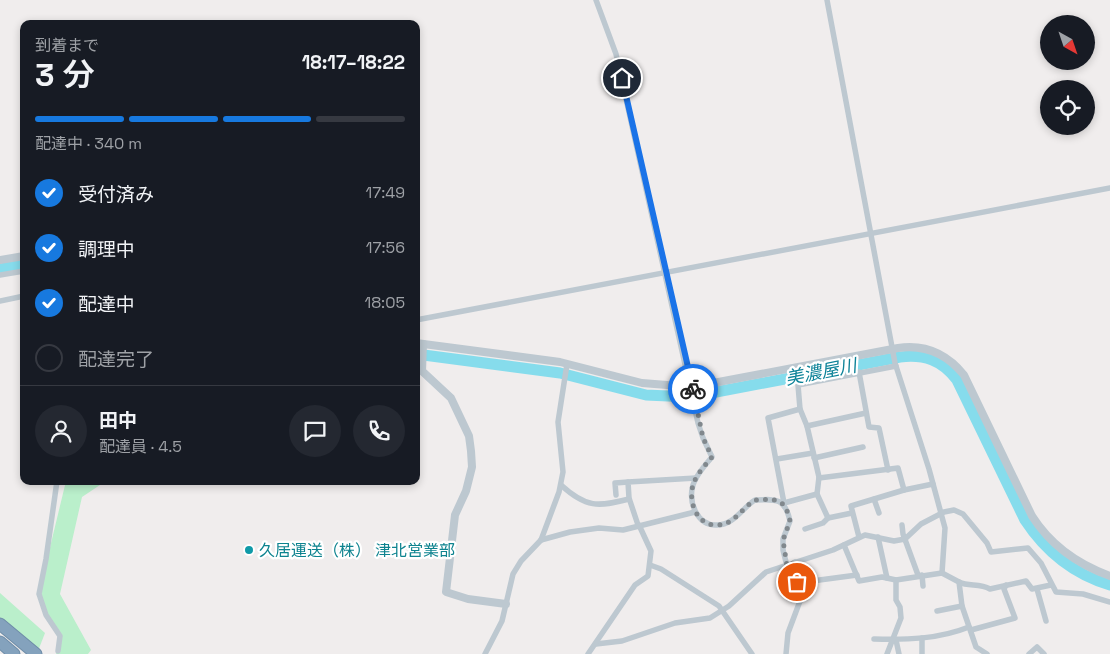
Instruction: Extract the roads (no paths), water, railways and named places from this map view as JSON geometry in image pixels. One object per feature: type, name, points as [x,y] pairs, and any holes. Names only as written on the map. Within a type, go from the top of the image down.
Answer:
[{"type":"highway","points":[[0,624],[36,654]]},
{"type":"highway","points":[[0,642],[14,654]]},
{"type":"street","points":[[596,0],[616,54],[664,273],[693,389],[694,402],[703,438],[712,457],[696,478],[692,492],[695,512],[704,522],[717,526],[733,519],[755,500],[780,500],[784,503],[817,494]]},
{"type":"street","points":[[827,0],[896,365],[945,533],[942,573]]},
{"type":"street","points":[[420,319],[1110,188]]},
{"type":"street","points":[[0,260],[20,257]]},
{"type":"street","points":[[0,275],[20,272]]},
{"type":"street","points":[[0,301],[20,297]]},
{"type":"street","points":[[506,604],[468,599],[446,592],[456,514],[466,491],[472,467],[471,451],[469,436],[451,398],[426,376],[421,364],[421,346],[567,366],[642,383],[693,389],[893,351],[908,346],[926,348],[950,360],[958,368],[1037,525],[1051,541],[1071,558],[1110,576]]},
{"type":"street","points":[[828,518],[817,494],[819,478],[807,426],[800,410],[798,385],[896,365]]},
{"type":"street","points":[[485,654],[500,626],[517,567],[541,540],[561,485],[562,472],[558,422],[567,366]]},
{"type":"street","points":[[859,372],[869,427],[879,428],[888,470]]},
{"type":"street","points":[[787,566],[783,540],[790,521],[784,503],[768,418],[800,410]]},
{"type":"street","points":[[807,426],[866,413]]},
{"type":"street","points":[[777,460],[814,456],[863,447]]},
{"type":"street","points":[[819,478],[898,468],[904,490]]},
{"type":"street","points":[[616,495],[615,483],[696,478]]},
{"type":"street","points":[[588,654],[635,585],[648,576],[651,551],[629,499],[628,482]]},
{"type":"street","points":[[859,537],[851,506],[904,490],[932,484]]},
{"type":"street","points":[[56,485],[39,594],[46,615],[60,636],[58,651]]},
{"type":"street","points":[[561,485],[588,504],[611,504],[629,499]]},
{"type":"street","points":[[874,499],[879,513]]},
{"type":"street","points":[[596,644],[622,641],[675,623],[710,618],[723,611],[762,575],[844,545],[865,535],[894,541],[905,539],[921,524],[940,513],[954,510],[963,514],[987,543],[991,552],[1028,548],[1041,562],[1056,592],[1083,594],[1110,602]]},
{"type":"street","points":[[541,540],[570,532],[599,528],[622,530],[695,512]]},
{"type":"street","points":[[805,529],[823,523],[828,518],[852,513]]},
{"type":"street","points":[[902,525],[905,539],[923,586]]},
{"type":"street","points":[[878,537],[887,578]]},
{"type":"street","points":[[844,545],[859,581],[887,578],[896,580],[942,573],[966,585],[983,584],[990,589],[1026,582],[1032,589],[1051,585]]},
{"type":"street","points":[[786,654],[788,633],[800,601],[795,562]]},
{"type":"street","points":[[650,565],[661,569],[702,596],[711,599],[723,611],[752,654]]},
{"type":"street","points":[[797,582],[857,575]]},
{"type":"street","points":[[887,654],[901,618],[900,607],[896,600],[896,580]]},
{"type":"street","points":[[959,582],[962,606],[976,647],[987,654]]},
{"type":"street","points":[[874,639],[894,640],[950,634],[1015,618],[1004,589],[1006,585]]},
{"type":"street","points":[[1037,589],[1046,621]]},
{"type":"street","points":[[937,611],[962,606]]},
{"type":"street","points":[[922,638],[922,654]]},
{"type":"street","points":[[894,640],[899,654]]},
{"type":"street","points":[[1029,654],[1038,647],[1044,654]]},
{"type":"waterway","name":"美濃屋川","points":[[0,269],[20,265]]},
{"type":"waterway","name":"美濃屋川","points":[[420,355],[560,373],[646,395],[690,397],[900,357],[909,356],[932,360],[939,363],[957,380],[1025,520],[1033,532],[1051,552],[1072,568],[1110,585]]},
{"type":"place","name":"久居運送（株） 津北営業部","points":[[249,550]]}]
